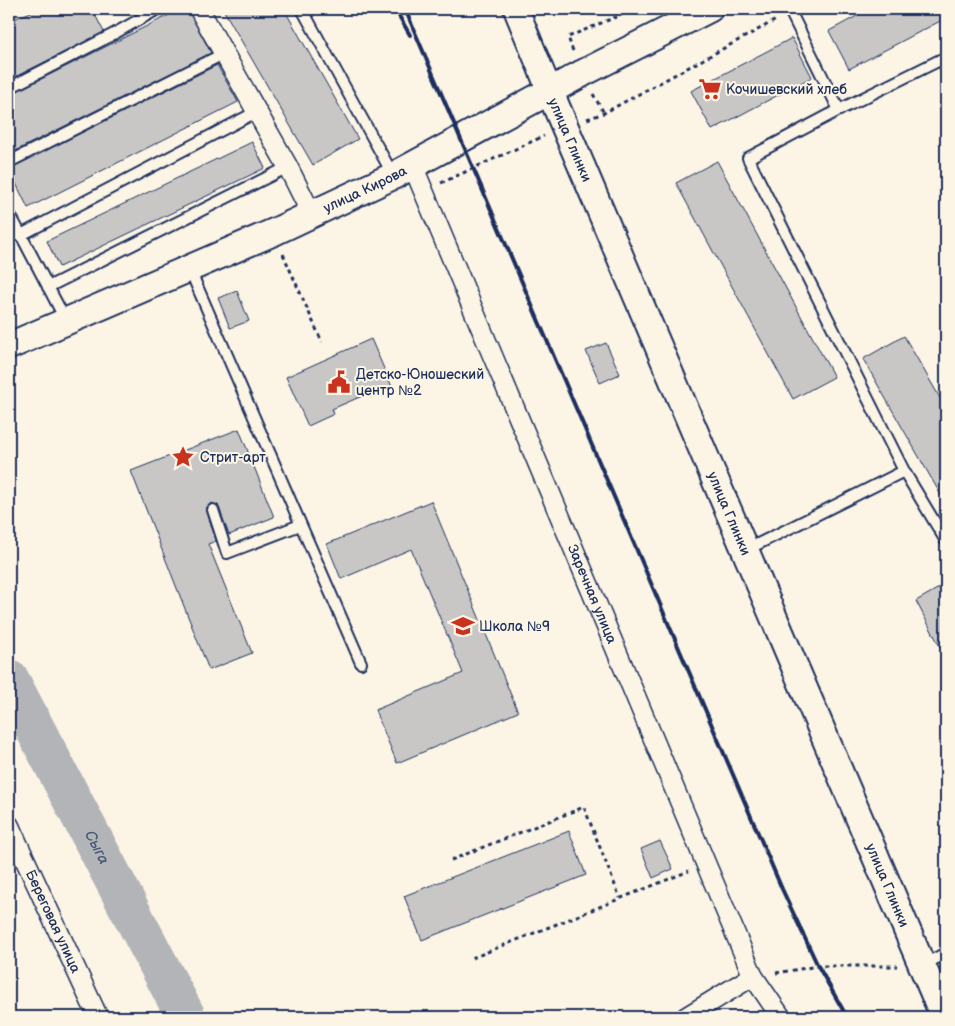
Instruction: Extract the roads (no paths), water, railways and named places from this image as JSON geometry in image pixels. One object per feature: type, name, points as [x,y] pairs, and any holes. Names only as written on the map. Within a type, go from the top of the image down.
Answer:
[{"type":"main road","name":"улица Кирова","points":[[9,346],[312,215],[403,171],[709,9]]},
{"type":"main road","name":"улица Глинки","points":[[550,92],[944,1017]]},
{"type":"street","points":[[199,9],[258,111],[312,215]]},
{"type":"street","name":"улица Глинки","points":[[516,9],[550,92]]},
{"type":"street","name":"Заречная улица","points":[[403,171],[706,864],[753,976],[781,1017]]},
{"type":"street","name":"Береговая улица","points":[[9,825],[98,1017]]},
{"type":"street","points":[[686,1017],[753,976]]},
{"type":"lane","points":[[9,88],[158,9]]},
{"type":"lane","points":[[302,9],[403,171]]},
{"type":"lane","points":[[790,10],[839,110]]},
{"type":"lane","points":[[9,162],[224,53]]},
{"type":"lane","points":[[946,67],[942,58],[748,158],[904,471],[946,541]]},
{"type":"lane","points":[[9,234],[21,235],[258,111]]},
{"type":"lane","points":[[48,287],[288,167]]},
{"type":"lane","points":[[9,213],[67,322]]},
{"type":"lane","points":[[189,269],[360,663]]},
{"type":"lane","points":[[745,550],[904,471]]},
{"type":"lane","points":[[213,510],[227,553],[300,525]]},
{"type":"lane","points":[[921,966],[946,953]]},
{"type":"waterway","name":"Сыга","points":[[9,679],[186,1017]]},
{"type":"railway","points":[[395,9],[410,35]]},
{"type":"railway","points":[[405,9],[782,889],[818,966],[847,1017]]},
{"type":"place","name":"Кочишевский хлеб","points":[[710,89]]},
{"type":"place","name":"Детско-Юношеский центр №2","points":[[339,382]]},
{"type":"place","name":"Стрит-арт","points":[[183,457]]},
{"type":"place","name":"Школа №9","points":[[463,626]]}]
